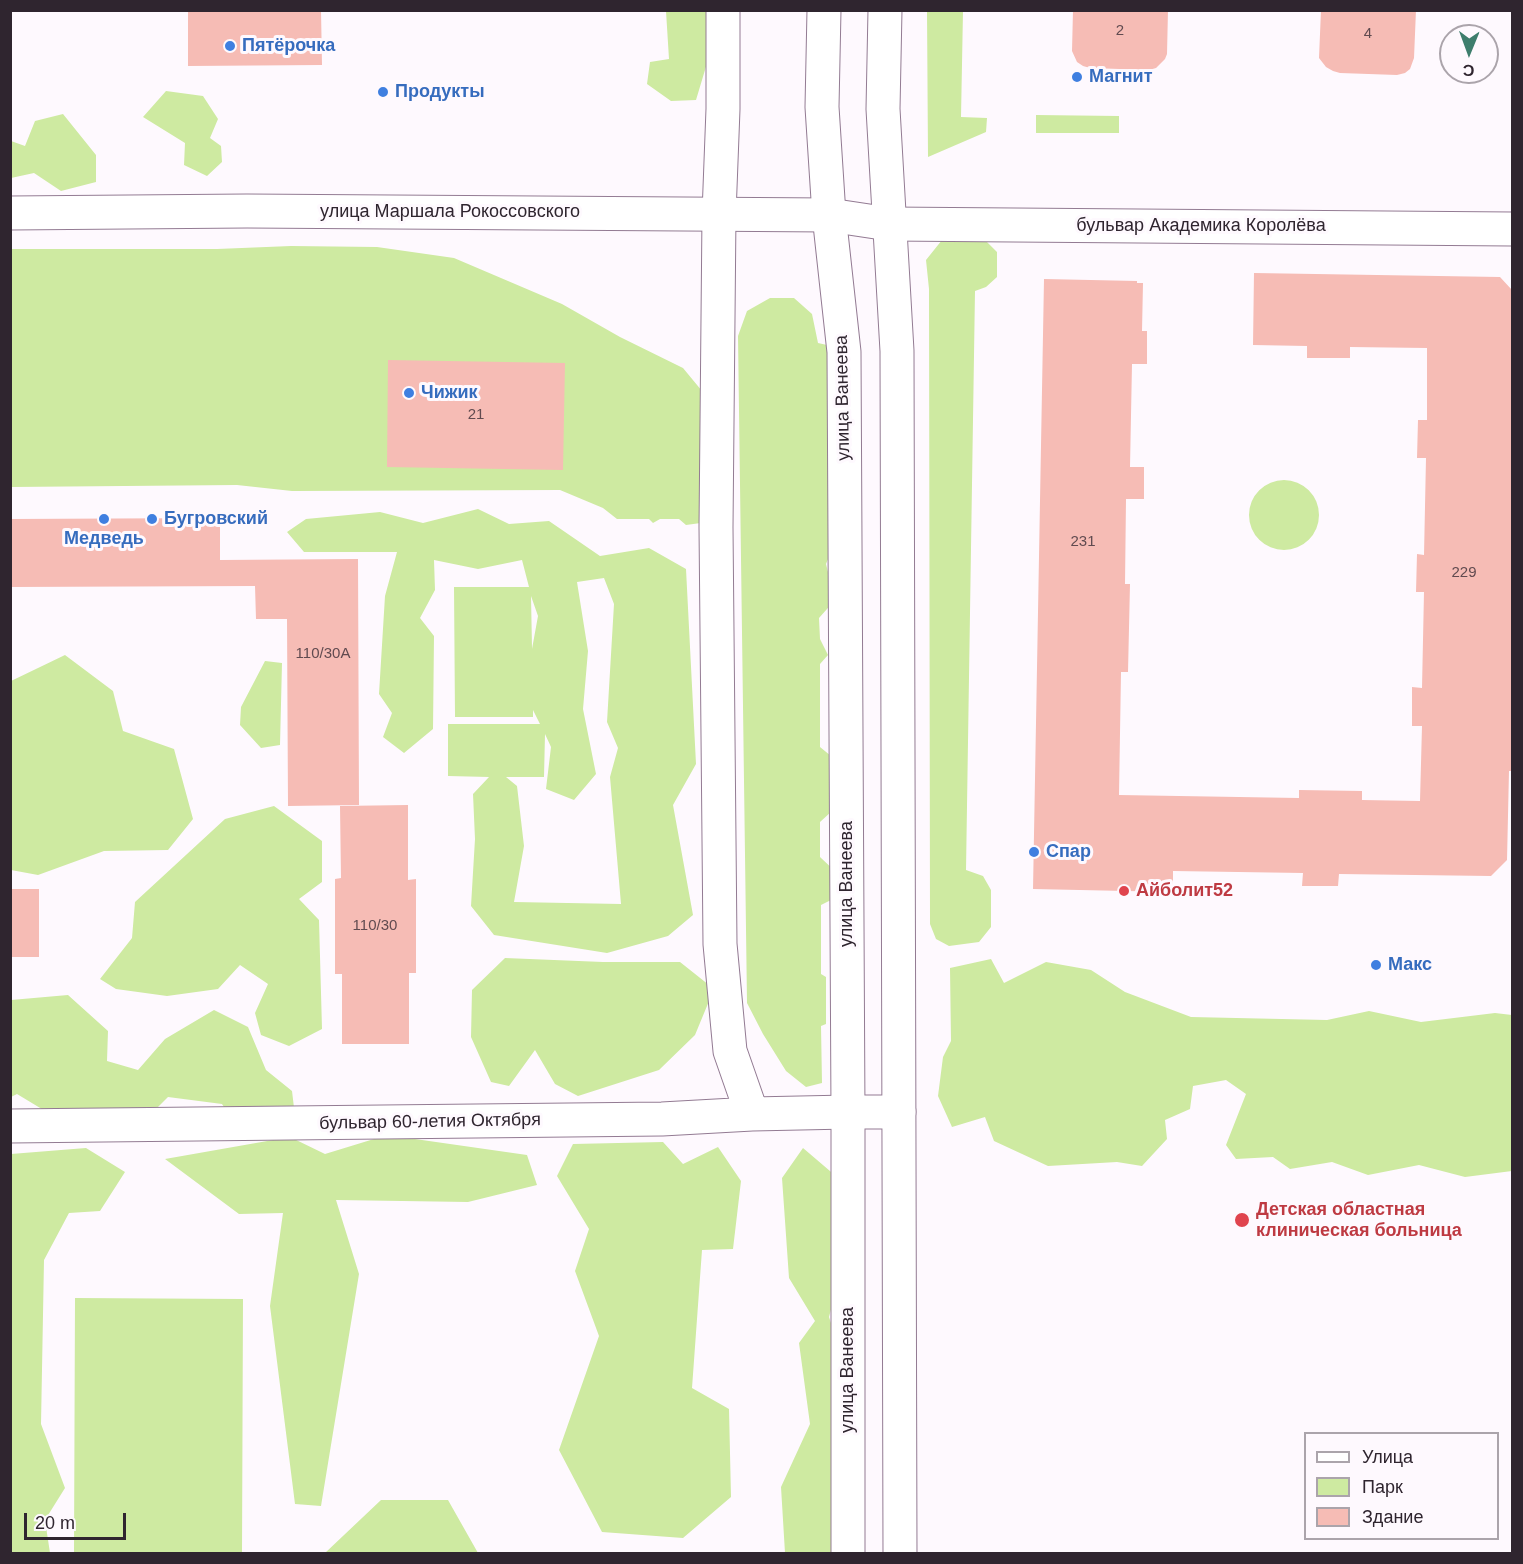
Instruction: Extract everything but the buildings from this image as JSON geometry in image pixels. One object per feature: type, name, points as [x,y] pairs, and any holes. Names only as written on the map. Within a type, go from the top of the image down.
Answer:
[{"type":"street","points":[[723,10],[716,527],[720,945],[730,1052],[752,1114]]},
{"type":"street","name":"улица Ванеева","points":[[824,10],[822,107],[844,352],[848,1554]]},
{"type":"street","points":[[885,10],[884,109],[897,351],[900,1554]]},
{"type":"street","name":"улица Маршала Рокоссовского","points":[[10,213],[247,211],[830,214],[889,224]]},
{"type":"street","name":"бульвар Академика Королёва","points":[[889,224],[1512,229]]},
{"type":"street","name":"бульвар 60-летия Октября","points":[[10,1126],[662,1119],[752,1114],[899,1112]]},
{"type":"green space","points":[[666,11],[712,11],[711,50],[696,100],[671,101],[647,84],[650,62],[669,59]]},
{"type":"green space","points":[[927,11],[963,11],[961,117],[987,118],[986,132],[928,157]]},
{"type":"green space","points":[[166,91],[203,96],[218,119],[210,138],[221,146],[222,162],[207,176],[184,165],[185,143],[143,117]]},
{"type":"green space","points":[[63,114],[96,155],[96,182],[61,191],[34,173],[11,178],[11,141],[25,146],[35,121]]},
{"type":"green space","points":[[1036,115],[1119,116],[1119,133],[1036,133]]},
{"type":"green space","points":[[982,237],[997,252],[997,277],[986,287],[975,291],[966,870],[983,876],[991,890],[991,927],[979,942],[949,946],[936,939],[930,924],[929,289],[926,260],[942,240]]},
{"type":"green space","points":[[291,246],[377,247],[454,258],[562,304],[620,337],[683,368],[702,391],[708,522],[686,525],[679,519],[660,519],[653,523],[649,519],[617,519],[603,508],[560,490],[292,491],[237,485],[11,487],[10,249],[217,249]]},
{"type":"green space","points":[[770,298],[794,298],[812,314],[818,343],[827,345],[837,375],[836,540],[826,564],[835,600],[819,618],[820,639],[828,655],[820,664],[820,747],[842,765],[843,801],[820,822],[820,857],[837,873],[837,897],[821,905],[821,974],[826,977],[826,1024],[821,1026],[822,1083],[806,1087],[786,1071],[747,1003],[738,336],[747,311]]},
{"type":"green space","points":[[1284,480],[1297,483],[1309,490],[1316,502],[1319,515],[1316,528],[1309,540],[1297,547],[1284,550],[1271,547],[1259,540],[1252,528],[1249,515],[1252,502],[1259,490],[1271,483]]},
{"type":"green space","points":[[478,509],[509,524],[549,521],[600,556],[649,548],[686,569],[696,764],[673,805],[693,915],[668,936],[607,953],[494,935],[471,906],[475,839],[473,794],[489,777],[448,776],[448,724],[540,724],[533,710],[533,717],[455,717],[454,587],[529,587],[522,560],[478,569],[434,560],[435,590],[420,618],[434,636],[433,729],[404,753],[383,737],[392,713],[379,694],[385,596],[397,552],[304,552],[287,532],[306,519],[380,512],[423,523]],"holes":[[[604,578],[614,604],[607,722],[618,748],[610,777],[621,904],[514,902],[524,846],[517,786],[506,777],[544,777],[545,734],[551,747],[546,789],[574,800],[596,774],[583,709],[588,651],[577,582]],[[531,596],[538,616],[532,649],[532,648]]]},
{"type":"green space","points":[[65,655],[113,691],[123,731],[174,749],[193,819],[168,850],[104,851],[38,875],[11,870],[11,681]]},
{"type":"green space","points":[[265,661],[282,663],[280,745],[261,748],[240,725],[241,707]]},
{"type":"green space","points":[[274,806],[322,841],[322,882],[299,899],[319,920],[322,1029],[289,1046],[261,1035],[255,1013],[268,984],[240,965],[218,989],[167,996],[116,989],[100,979],[132,938],[135,902],[225,819]]},
{"type":"green space","points":[[505,958],[680,962],[714,989],[695,1035],[659,1070],[578,1096],[555,1084],[535,1050],[509,1086],[491,1082],[471,1037],[472,990]]},
{"type":"green space","points":[[991,959],[1004,983],[1046,962],[1091,970],[1125,992],[1191,1017],[1327,1020],[1369,1011],[1421,1022],[1495,1013],[1512,1015],[1512,1171],[1465,1177],[1419,1165],[1368,1175],[1332,1162],[1290,1169],[1273,1157],[1236,1159],[1226,1145],[1246,1094],[1226,1080],[1193,1086],[1190,1109],[1165,1120],[1167,1139],[1142,1166],[1117,1162],[1048,1166],[994,1141],[985,1117],[952,1127],[938,1096],[943,1057],[951,1041],[950,968]]},
{"type":"green space","points":[[68,995],[108,1031],[107,1061],[138,1070],[165,1039],[214,1010],[248,1027],[266,1070],[292,1091],[295,1116],[239,1131],[222,1104],[168,1097],[147,1118],[60,1120],[17,1094],[11,1097],[11,1000]]},
{"type":"green space","points":[[387,1135],[527,1155],[537,1185],[468,1202],[336,1200],[359,1274],[321,1506],[295,1504],[270,1306],[283,1213],[239,1214],[165,1159],[290,1137],[325,1154]]},
{"type":"green space","points":[[663,1142],[683,1164],[718,1147],[741,1181],[733,1249],[702,1250],[692,1388],[729,1409],[731,1497],[683,1538],[602,1532],[559,1450],[599,1336],[575,1271],[589,1229],[557,1176],[573,1144]]},
{"type":"green space","points":[[86,1148],[125,1172],[100,1211],[69,1213],[44,1260],[41,1424],[65,1488],[45,1520],[50,1553],[11,1553],[11,1154]]},
{"type":"green space","points":[[803,1148],[837,1177],[841,1272],[829,1317],[839,1347],[839,1553],[785,1553],[781,1487],[810,1424],[799,1343],[815,1321],[789,1278],[782,1178]]},
{"type":"green space","points":[[75,1298],[243,1299],[242,1553],[74,1553]]},
{"type":"green space","points":[[381,1500],[448,1500],[478,1553],[325,1553]]},
{"type":"place","name":"Пятёрочка","points":[[230,46]]},
{"type":"place","name":"Магнит","points":[[1077,77]]},
{"type":"place","name":"Продукты","points":[[383,92]]},
{"type":"place","name":"Чижик","points":[[409,393]]},
{"type":"place","name":"Медведь","points":[[104,519]]},
{"type":"place","name":"Бугровский","points":[[152,519]]},
{"type":"place","name":"Спар","points":[[1034,852]]},
{"type":"place","name":"Айболит52","points":[[1124,891]]},
{"type":"place","name":"Макс","points":[[1376,965]]},
{"type":"place","name":"Детская областная клиническая больница","points":[[1242,1220]]}]
